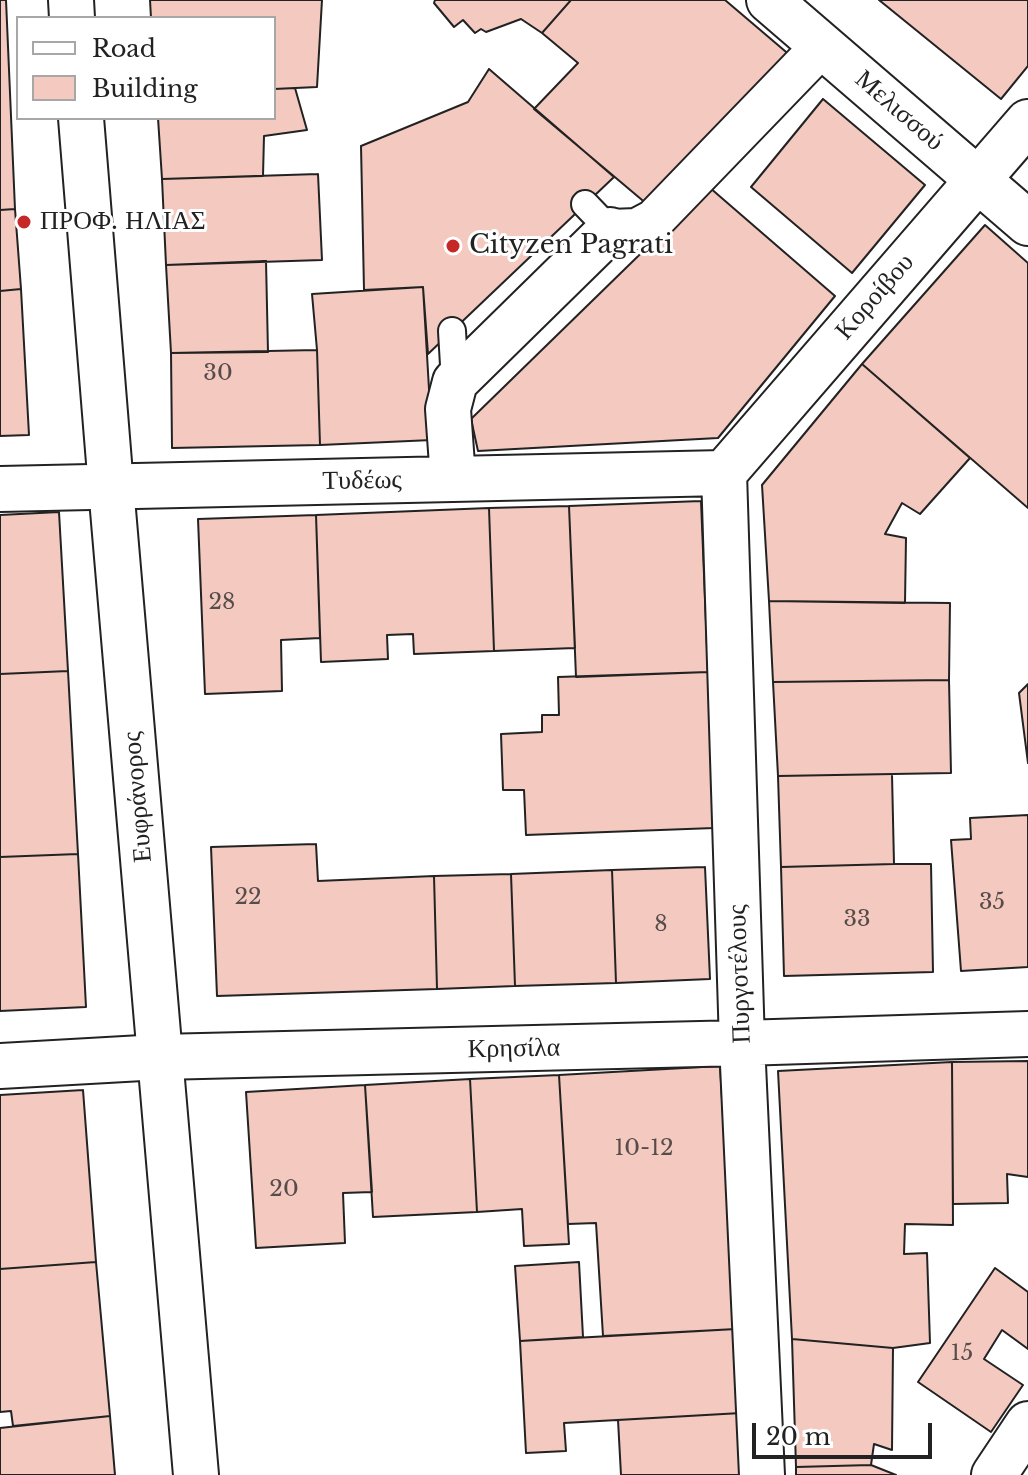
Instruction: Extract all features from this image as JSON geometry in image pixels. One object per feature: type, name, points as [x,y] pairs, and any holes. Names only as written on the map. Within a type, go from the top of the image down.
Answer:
[{"type":"street","name":"Μελισσού","points":[[769,0],[1028,223]]},
{"type":"street","points":[[453,479],[448,409],[455,382],[598,217],[637,229],[654,220],[822,46]]},
{"type":"street","name":"Ευφράνορος","points":[[81,120],[196,1475]]},
{"type":"street","name":"Κοροίβου","points":[[724,473],[1028,122]]},
{"type":"street","name":"Τυδέως","points":[[0,489],[724,473]]},
{"type":"street","name":"Πυργοτέλους","points":[[724,473],[742,1043],[762,1475]]},
{"type":"street","name":"Κρησίλα","points":[[0,1066],[160,1057],[1028,1034]]},
{"type":"street","points":[[1002,1472],[1028,1424]]},
{"type":"lane","points":[[452,331],[455,382]]},
{"type":"building","points":[[0,0],[6,0],[15,209],[0,210]]},
{"type":"building","points":[[150,0],[322,0],[317,87],[276,89],[276,16],[151,16]]},
{"type":"building","points":[[435,0],[571,0],[542,33],[521,19],[475,33],[463,20],[454,27],[434,3]]},
{"type":"building","points":[[571,0],[725,0],[792,57],[648,205],[534,109],[578,63],[542,33]]},
{"type":"building","points":[[879,0],[1028,0],[1028,66],[1001,99]]},
{"type":"building","name":"Cityzen Pagrati","points":[[489,69],[614,177],[428,354],[423,287],[364,290],[361,146],[468,102]]},
{"type":"building","points":[[295,88],[307,130],[264,136],[263,176],[162,179],[158,120],[276,120],[276,89]]},
{"type":"building","points":[[823,99],[925,185],[852,273],[751,187]]},
{"type":"building","points":[[318,174],[322,260],[166,265],[162,179]]},
{"type":"building","points":[[709,187],[835,296],[718,438],[478,451],[471,419]]},
{"type":"building","points":[[15,209],[21,289],[0,291],[0,210]]},
{"type":"building","points":[[985,225],[1028,263],[1028,508],[862,364]]},
{"type":"building","points":[[266,261],[268,352],[171,353],[166,265]]},
{"type":"building","points":[[423,287],[432,440],[320,445],[312,294]]},
{"type":"building","points":[[21,289],[29,435],[0,436],[0,291]]},
{"type":"building","points":[[317,350],[320,445],[172,448],[171,353]]},
{"type":"building","points":[[862,364],[970,458],[920,514],[902,503],[885,534],[906,538],[905,603],[769,601],[762,485]]},
{"type":"building","points":[[701,501],[708,672],[576,677],[569,506]]},
{"type":"building","points":[[569,506],[575,648],[494,651],[489,508]]},
{"type":"building","points":[[489,508],[494,651],[414,654],[413,634],[387,635],[388,659],[321,662],[316,515]]},
{"type":"building","points":[[59,512],[68,671],[0,674],[0,515]]},
{"type":"building","points":[[316,515],[320,638],[281,640],[282,691],[205,694],[198,519]]},
{"type":"building","points":[[769,601],[950,603],[949,680],[773,682]]},
{"type":"building","points":[[68,671],[78,854],[0,857],[0,674]]},
{"type":"building","points":[[708,672],[714,828],[526,835],[524,790],[503,790],[501,734],[542,732],[542,715],[559,715],[558,677]]},
{"type":"building","points":[[949,680],[951,773],[778,776],[773,682]]},
{"type":"building","points":[[1028,684],[1028,763],[1019,693]]},
{"type":"building","points":[[892,774],[894,864],[781,867],[778,776]]},
{"type":"building","points":[[1028,815],[1028,967],[961,971],[951,840],[971,839],[970,818]]},
{"type":"building","points":[[316,844],[318,881],[434,876],[437,989],[217,996],[211,847]]},
{"type":"building","points":[[78,854],[86,1007],[0,1011],[0,857]]},
{"type":"building","points":[[931,864],[933,972],[784,976],[781,867]]},
{"type":"building","points":[[705,867],[710,979],[616,983],[612,870]]},
{"type":"building","points":[[612,870],[616,983],[515,986],[511,874]]},
{"type":"building","points":[[511,874],[515,986],[437,989],[434,876]]},
{"type":"building","points":[[1028,1061],[1028,1177],[1007,1174],[1008,1203],[953,1204],[952,1062]]},
{"type":"building","points":[[952,1062],[953,1225],[905,1224],[904,1254],[927,1253],[930,1343],[893,1348],[792,1339],[778,1071]]},
{"type":"building","points":[[720,1066],[736,1329],[603,1336],[596,1223],[568,1224],[559,1075]]},
{"type":"building","points":[[559,1075],[569,1244],[524,1246],[522,1209],[477,1212],[470,1079]]},
{"type":"building","points":[[470,1079],[477,1212],[373,1217],[365,1085]]},
{"type":"building","points":[[365,1085],[372,1192],[343,1193],[345,1243],[256,1248],[246,1092]]},
{"type":"building","points":[[83,1090],[96,1262],[0,1269],[0,1095]]},
{"type":"building","points":[[96,1262],[110,1416],[13,1426],[11,1411],[0,1412],[0,1269]]},
{"type":"building","points":[[579,1262],[583,1337],[520,1341],[515,1266]]},
{"type":"building","points":[[995,1268],[1028,1292],[1028,1349],[1002,1330],[984,1359],[1023,1385],[991,1432],[918,1382]]},
{"type":"building","points":[[736,1329],[741,1413],[564,1423],[566,1451],[526,1453],[520,1341]]},
{"type":"building","points":[[792,1339],[893,1348],[892,1450],[874,1444],[871,1465],[796,1467]]},
{"type":"building","points":[[741,1413],[745,1475],[621,1475],[618,1420]]},
{"type":"building","points":[[110,1416],[115,1475],[0,1475],[0,1428]]},
{"type":"building","points":[[871,1465],[896,1475],[796,1475],[796,1467]]},
{"type":"place","name":"ΠΡΟΦ. ΗΛΙΑΣ","points":[[24,222]]},
{"type":"place","name":"Cityzen Pagrati","points":[[453,246]]}]
